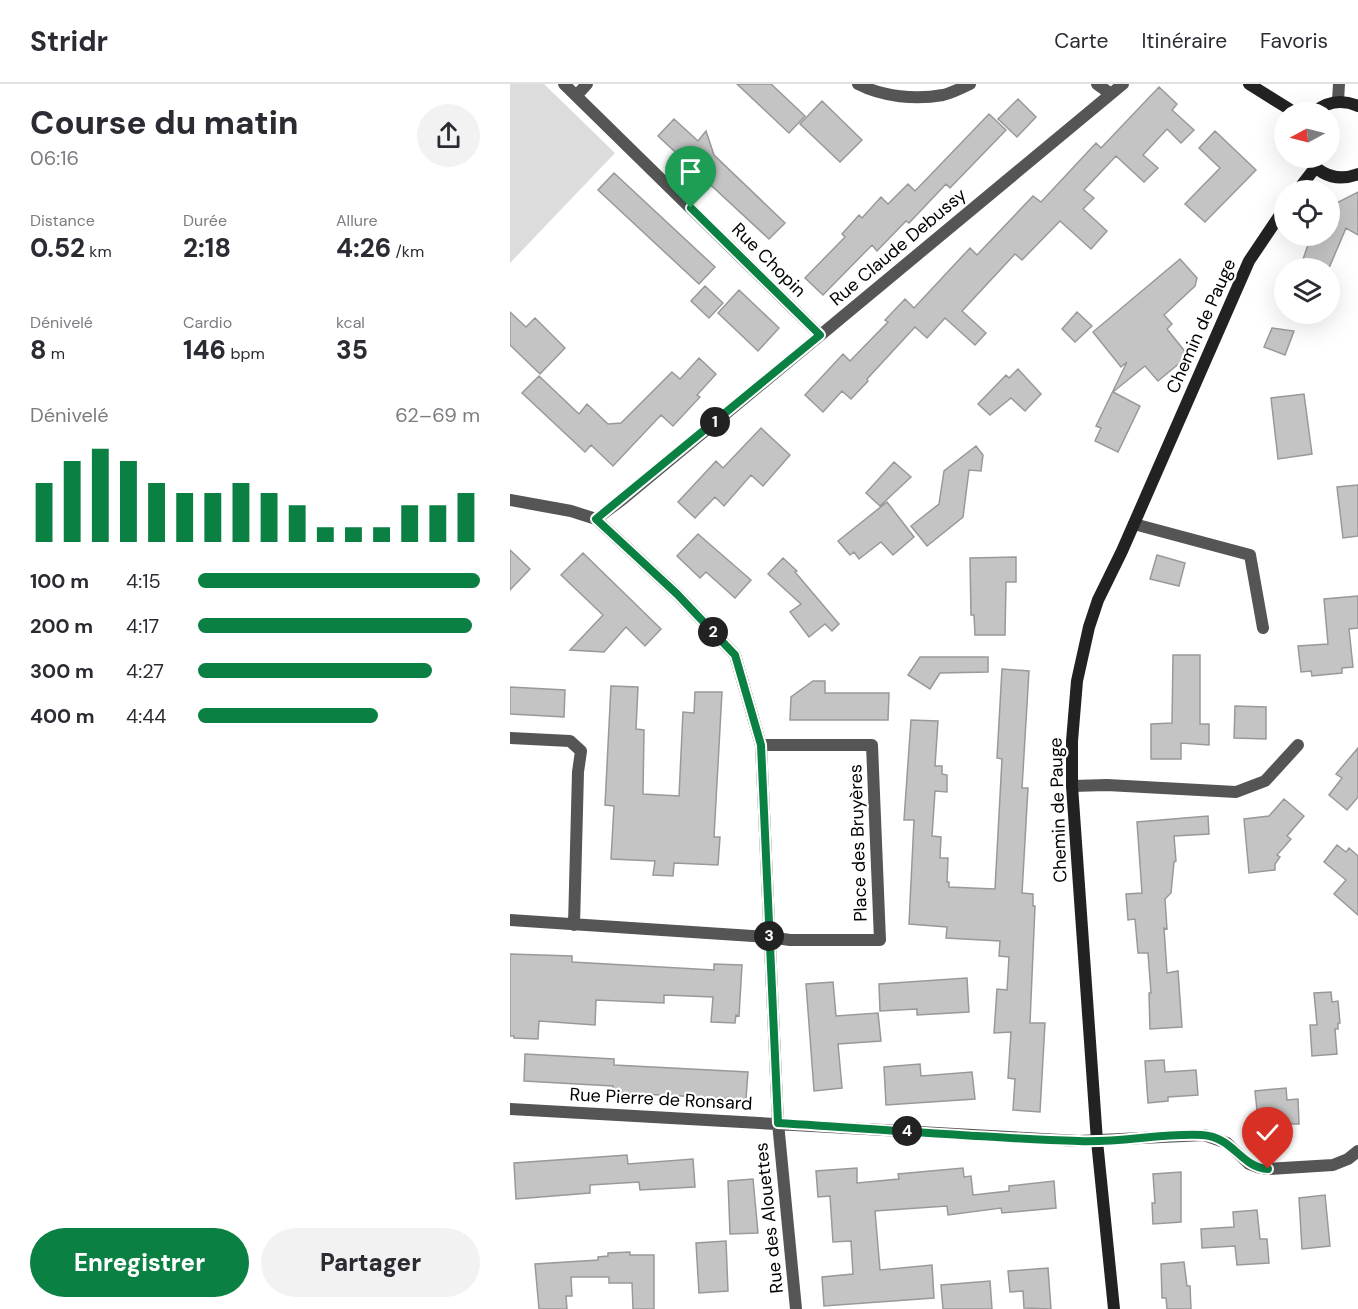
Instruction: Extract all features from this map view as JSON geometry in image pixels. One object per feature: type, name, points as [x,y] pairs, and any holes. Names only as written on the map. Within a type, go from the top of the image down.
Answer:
[{"type":"street","name":"Rue Chopin","points":[[564,84],[820,335]]},
{"type":"street","points":[[577,95],[587,84]]},
{"type":"street","points":[[858,84],[867,89],[904,97],[944,95],[970,84]]},
{"type":"street","points":[[1097,84],[1111,94]]},
{"type":"street","name":"Rue Claude Debussy","points":[[596,519],[1123,84]]},
{"type":"street","points":[[1249,84],[1278,102]]},
{"type":"street","points":[[1338,101],[1339,84]]},
{"type":"street","points":[[1334,102],[1350,102],[1358,106]]},
{"type":"street","points":[[1318,168],[1332,177],[1341,178],[1358,174]]},
{"type":"street","name":"Chemin de Pauge","points":[[1114,1309],[1097,1141],[1071,786],[1073,712],[1083,651],[1098,600],[1134,524],[1249,261],[1274,224]]},
{"type":"street","points":[[510,500],[571,511],[596,519]]},
{"type":"street","name":"Rue des Alouettes","points":[[596,519],[677,594],[735,655],[761,745],[778,1123],[796,1309]]},
{"type":"street","points":[[1134,524],[1250,555],[1263,628]]},
{"type":"street","points":[[510,738],[570,741],[581,751],[578,772],[574,925]]},
{"type":"street","name":"Place des Bruyères","points":[[761,745],[872,745],[880,940],[790,940],[769,937]]},
{"type":"street","points":[[1071,786],[1107,785],[1236,792],[1265,781],[1298,745]]},
{"type":"street","points":[[510,920],[769,937]]},
{"type":"street","name":"Rue Pierre de Ronsard","points":[[510,1109],[1097,1141],[1204,1135],[1227,1143],[1249,1164],[1268,1169],[1333,1165],[1348,1159],[1358,1151]]},
{"type":"shaded area","points":[[510,84],[544,84],[615,153],[510,263]]},
{"type":"building","points":[[737,84],[771,84],[805,116],[789,133]]},
{"type":"building","points":[[1159,87],[1177,104],[1172,110],[1194,130],[1181,143],[1167,129],[1143,155],[1158,168],[1144,182],[1116,156],[1084,190],[1094,198],[1083,209],[1107,231],[1091,249],[1060,221],[1022,260],[1015,254],[962,311],[986,333],[975,345],[945,318],[927,338],[915,327],[851,399],[842,391],[823,412],[805,395],[843,354],[850,361],[888,322],[885,320],[905,299],[914,308],[970,248],[977,255],[1033,196],[1041,202],[1096,143],[1101,148]]},
{"type":"building","points":[[1018,99],[1036,117],[1017,137],[998,119]]},
{"type":"building","points":[[822,101],[862,140],[840,162],[800,124]]},
{"type":"building","points":[[989,114],[1006,130],[950,188],[946,184],[909,223],[906,221],[877,251],[872,245],[823,295],[805,278],[845,237],[842,234],[859,215],[862,218],[881,197],[888,204],[908,184],[915,191]]},
{"type":"building","points":[[674,119],[698,141],[706,131],[714,155],[785,223],[769,239],[658,136]]},
{"type":"building","points":[[1215,131],[1256,170],[1205,222],[1185,204],[1220,168],[1199,148]]},
{"type":"building","points":[[614,173],[715,267],[699,284],[598,190]]},
{"type":"building","points":[[1358,192],[1358,235],[1346,228],[1340,242],[1340,201]]},
{"type":"building","points":[[1308,246],[1338,246],[1333,258],[1303,258]]},
{"type":"building","points":[[1180,259],[1197,278],[1195,286],[1164,315],[1172,324],[1167,329],[1187,354],[1158,381],[1145,366],[1113,392],[1140,406],[1118,452],[1095,441],[1101,428],[1096,426],[1127,362],[1121,367],[1093,332]]},
{"type":"building","points":[[705,286],[723,303],[709,318],[691,301]]},
{"type":"building","points":[[739,290],[779,328],[758,351],[718,313]]},
{"type":"building","points":[[510,312],[526,327],[535,318],[565,348],[540,374],[510,345]]},
{"type":"building","points":[[1077,312],[1092,326],[1075,342],[1062,329]]},
{"type":"building","points":[[1272,328],[1294,331],[1285,355],[1264,347]]},
{"type":"building","points":[[699,358],[716,374],[697,395],[700,397],[673,426],[661,415],[613,466],[591,445],[585,452],[522,393],[539,376],[579,414],[587,404],[608,424],[621,423],[672,372],[680,379]]},
{"type":"building","points":[[1018,369],[1041,394],[1025,411],[1011,398],[990,415],[978,404],[1006,375],[1009,378]]},
{"type":"building","points":[[1304,394],[1312,454],[1278,459],[1271,398]]},
{"type":"building","points":[[761,428],[790,455],[763,486],[751,475],[724,506],[715,497],[695,518],[678,502],[716,461],[723,468]]},
{"type":"building","points":[[976,446],[983,455],[981,471],[969,470],[963,517],[927,546],[911,526],[939,504],[944,471]]},
{"type":"building","points":[[894,462],[911,477],[880,506],[866,493]]},
{"type":"building","points":[[1358,485],[1358,536],[1343,538],[1337,487]]},
{"type":"building","points":[[887,502],[914,537],[893,555],[881,542],[859,559],[854,552],[850,555],[838,541]]},
{"type":"building","points":[[698,534],[751,580],[735,598],[706,572],[700,578],[677,556]]},
{"type":"building","points":[[510,550],[530,569],[510,590]]},
{"type":"building","points":[[583,553],[661,629],[645,646],[626,627],[604,652],[570,650],[603,615],[561,575]]},
{"type":"building","points":[[1157,555],[1185,563],[1179,586],[1150,579]]},
{"type":"building","points":[[1016,557],[1016,582],[1006,582],[1005,635],[975,635],[974,615],[971,615],[970,558]]},
{"type":"building","points":[[783,558],[797,571],[795,572],[839,624],[832,631],[825,624],[809,637],[790,612],[801,604],[768,574]]},
{"type":"building","points":[[1358,596],[1358,628],[1349,629],[1353,667],[1342,668],[1342,673],[1312,676],[1311,671],[1301,672],[1298,646],[1328,644],[1324,599]]},
{"type":"building","points":[[1173,655],[1200,655],[1200,724],[1209,724],[1209,745],[1181,743],[1181,759],[1151,759],[1151,724],[1172,723]]},
{"type":"building","points":[[920,657],[988,657],[988,672],[940,673],[930,689],[908,675]]},
{"type":"building","points":[[1002,669],[1029,671],[1022,788],[1028,788],[1022,893],[1033,894],[1033,906],[1035,906],[1030,1023],[1045,1023],[1040,1112],[1013,1110],[1015,1079],[1008,1078],[1011,1032],[994,1033],[997,989],[1007,990],[1009,957],[999,956],[1000,941],[946,938],[947,927],[909,924],[914,820],[904,820],[911,720],[938,721],[935,766],[942,766],[942,774],[947,775],[947,792],[935,791],[932,836],[941,837],[940,858],[948,858],[947,882],[949,882],[949,887],[995,889],[1002,759],[997,758]]},
{"type":"building","points":[[813,681],[825,681],[825,693],[889,693],[888,720],[790,720],[791,697]]},
{"type":"building","points":[[611,686],[638,687],[636,729],[644,730],[643,794],[679,796],[683,712],[694,713],[695,692],[722,692],[714,837],[720,837],[718,865],[674,863],[673,876],[653,875],[655,861],[611,859],[614,806],[605,805]]},
{"type":"building","points":[[510,687],[565,690],[564,717],[510,714]]},
{"type":"building","points":[[1235,706],[1266,707],[1266,739],[1234,738]]},
{"type":"building","points":[[1358,748],[1358,797],[1347,810],[1329,795],[1342,778],[1336,774]]},
{"type":"building","points":[[1284,799],[1304,816],[1287,836],[1291,839],[1277,855],[1280,857],[1275,864],[1275,870],[1249,873],[1244,819],[1269,816]]},
{"type":"building","points":[[1208,816],[1209,834],[1174,836],[1176,861],[1174,862],[1171,893],[1165,899],[1167,973],[1178,971],[1182,1027],[1150,1029],[1149,993],[1151,993],[1148,953],[1138,953],[1135,919],[1128,920],[1126,894],[1142,893],[1137,822]]},
{"type":"building","points":[[1337,845],[1346,852],[1349,848],[1358,856],[1358,915],[1334,894],[1346,880],[1324,862]]},
{"type":"building","points":[[510,954],[572,956],[572,962],[714,970],[714,964],[742,965],[739,1016],[736,1015],[735,1023],[711,1022],[713,997],[664,995],[664,1003],[596,1000],[595,1025],[539,1021],[538,1039],[514,1038],[510,1036]]},
{"type":"building","points":[[967,978],[969,1012],[917,1015],[917,1009],[880,1011],[879,984]]},
{"type":"building","points":[[833,982],[836,1016],[878,1013],[881,1041],[838,1044],[842,1088],[814,1091],[806,984]]},
{"type":"building","points":[[1331,992],[1332,1002],[1338,1001],[1340,1023],[1338,1023],[1338,1029],[1335,1029],[1337,1054],[1312,1056],[1310,1025],[1317,1025],[1314,993]]},
{"type":"building","points":[[525,1054],[614,1059],[614,1065],[748,1072],[746,1099],[612,1092],[613,1086],[524,1081]]},
{"type":"building","points":[[1164,1060],[1165,1072],[1196,1070],[1198,1095],[1168,1097],[1168,1101],[1148,1103],[1145,1061]]},
{"type":"building","points":[[920,1064],[921,1076],[972,1072],[975,1099],[886,1105],[884,1067]]},
{"type":"building","points":[[1286,1088],[1287,1100],[1298,1099],[1299,1124],[1289,1124],[1290,1141],[1269,1142],[1267,1123],[1262,1123],[1260,1110],[1257,1110],[1255,1091]]},
{"type":"building","points":[[627,1155],[628,1164],[693,1159],[695,1187],[640,1190],[639,1182],[590,1185],[590,1193],[516,1199],[514,1163]]},
{"type":"building","points":[[857,1168],[857,1183],[899,1179],[898,1174],[963,1168],[964,1177],[971,1176],[973,1195],[1009,1191],[1009,1186],[1054,1181],[1056,1208],[1002,1213],[1001,1208],[948,1215],[947,1206],[875,1211],[880,1270],[932,1265],[934,1298],[824,1306],[822,1277],[853,1274],[851,1241],[833,1242],[830,1196],[818,1197],[816,1171]]},
{"type":"building","points":[[1181,1172],[1181,1222],[1153,1224],[1152,1203],[1155,1203],[1153,1174]]},
{"type":"building","points":[[753,1179],[758,1233],[730,1234],[728,1181]]},
{"type":"building","points":[[1325,1195],[1330,1246],[1302,1249],[1299,1198]]},
{"type":"building","points":[[1257,1210],[1260,1239],[1267,1239],[1269,1263],[1237,1265],[1235,1246],[1202,1248],[1201,1229],[1234,1227],[1233,1212]]},
{"type":"building","points":[[726,1241],[728,1291],[699,1293],[696,1243]]},
{"type":"building","points":[[630,1252],[630,1255],[654,1255],[654,1309],[633,1309],[632,1283],[609,1283],[609,1277],[571,1277],[572,1296],[566,1296],[567,1309],[539,1309],[535,1264],[598,1260],[598,1257],[608,1256],[608,1253]]},
{"type":"building","points":[[1184,1262],[1187,1286],[1190,1286],[1191,1309],[1167,1309],[1166,1298],[1162,1298],[1161,1264]]},
{"type":"building","points":[[1048,1268],[1051,1309],[1024,1308],[1023,1291],[1010,1292],[1008,1271]]},
{"type":"building","points":[[990,1281],[992,1309],[943,1309],[941,1285]]},
{"type":"route","points":[[691,208],[820,335],[596,519],[677,594],[735,655],[761,745],[778,1123],[1079,1141],[1204,1135],[1227,1143],[1249,1164],[1268,1169]]}]
